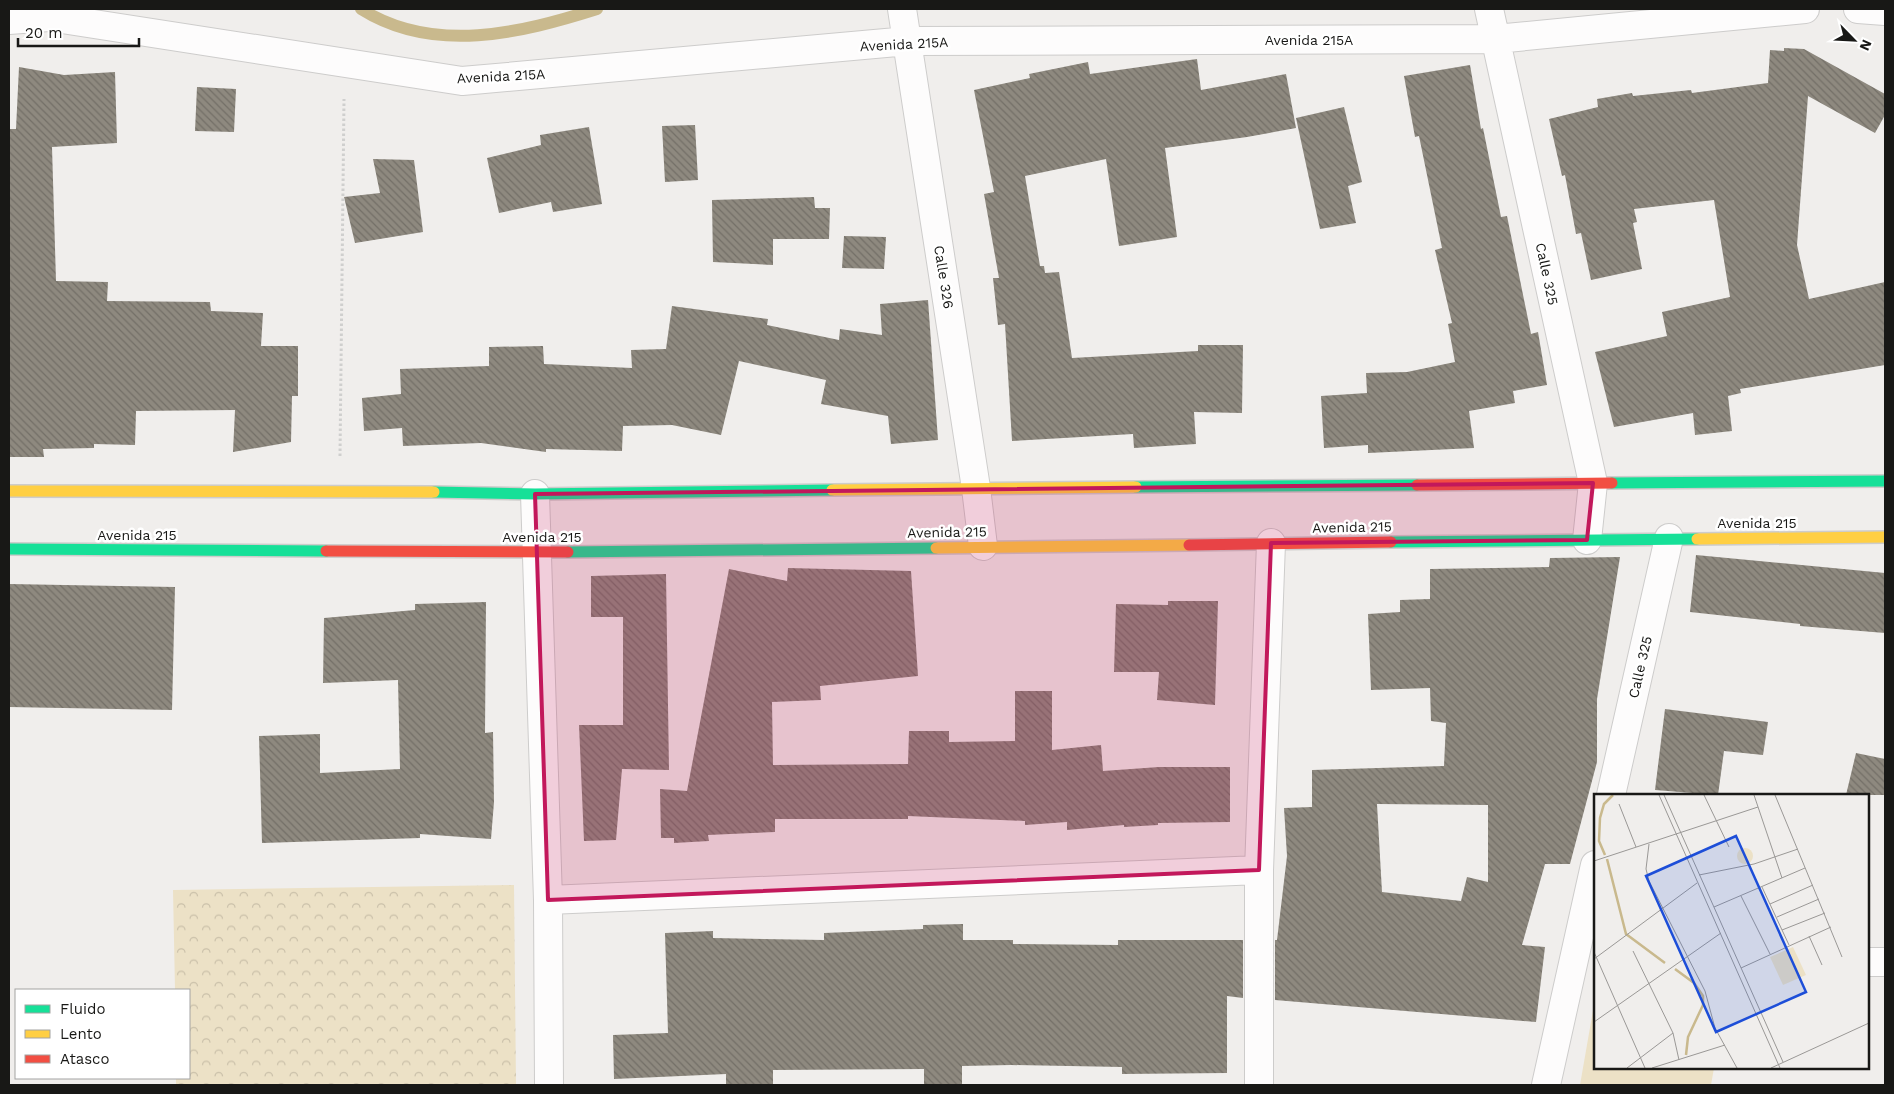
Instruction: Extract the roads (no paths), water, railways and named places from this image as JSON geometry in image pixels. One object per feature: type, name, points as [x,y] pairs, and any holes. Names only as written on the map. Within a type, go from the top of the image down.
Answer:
[{"type":"street","name":"Calle 326","points":[[902,9],[976,488],[983,546]]},
{"type":"street","name":"Calle 325","points":[[1489,9],[1593,483],[1587,540]]},
{"type":"street","name":"Avenida 215A","points":[[9,20],[50,17],[462,81],[908,42],[1496,39],[1804,9]]},
{"type":"street","points":[[1858,9],[1885,11]]},
{"type":"street","points":[[9,491],[340,491],[535,494],[976,488],[1885,481]]},
{"type":"street","points":[[535,494],[548,900],[550,1085]]},
{"type":"street","name":"Avenida 215","points":[[9,550],[537,552],[1885,537]]},
{"type":"street","name":"Calle 325","points":[[1611,794],[1669,538]]},
{"type":"street","points":[[1259,1085],[1259,870],[1271,543]]},
{"type":"street","points":[[548,900],[1259,870]]},
{"type":"street","points":[[1546,1085],[1594,870]]},
{"type":"street","points":[[1869,962],[1885,962]]},
{"type":"waterway","points":[[361,9],[389,23],[418,32],[448,36],[508,32],[538,26],[597,9]]}]
